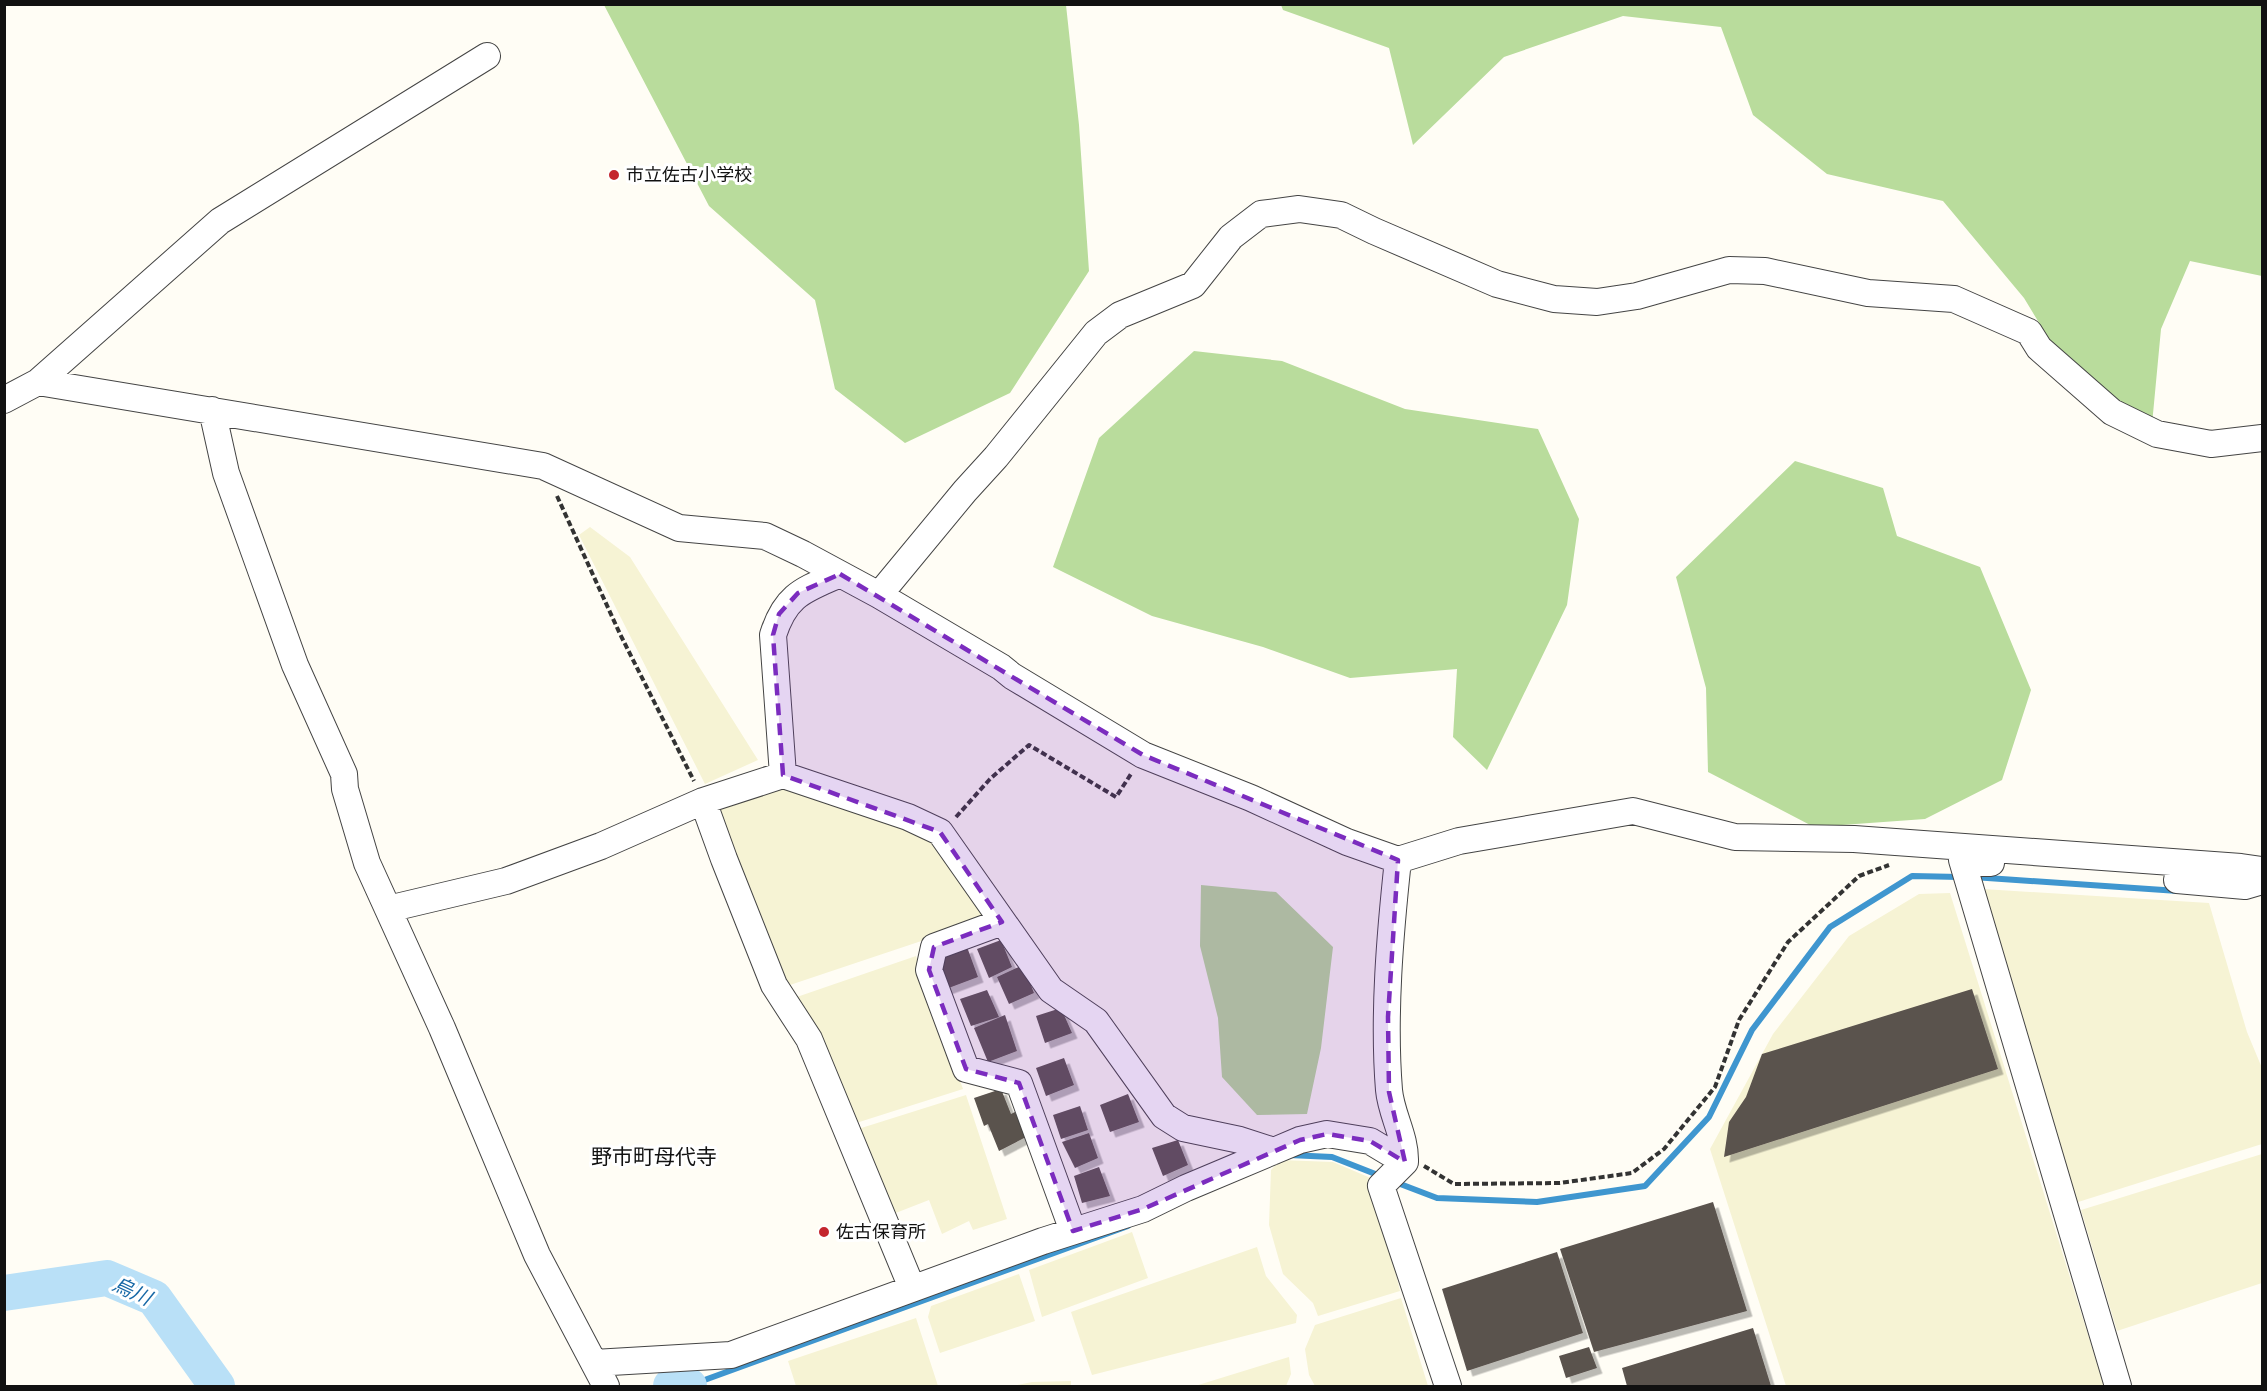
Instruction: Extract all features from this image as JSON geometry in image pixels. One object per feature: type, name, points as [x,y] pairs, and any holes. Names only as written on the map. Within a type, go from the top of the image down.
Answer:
[{"type":"street","points":[[4,400],[38,382],[220,221],[487,56]]},
{"type":"street","points":[[879,595],[965,490],[996,457],[1096,333],[1120,315],[1193,285],[1232,237],[1261,214],[1299,209],[1341,215],[1497,284],[1554,299],[1597,302],[1637,296],[1729,270],[1765,271],[1868,293],[1954,299],[2029,332],[2039,348],[2112,412],[2157,434],[2211,444],[2262,438]]},
{"type":"street","points":[[38,382],[543,466],[680,528],[765,536],[879,595],[1143,755],[1251,798],[1347,842],[1398,860],[1459,841],[1633,811],[1735,837],[1854,839],[2262,870]]},
{"type":"street","points":[[212,411],[230,483],[296,665],[344,774],[345,789],[367,863],[442,1028],[537,1255],[600,1375],[731,1355],[912,1288],[1073,1231],[1143,1209],[1300,1140],[1327,1134],[1370,1141],[1405,1158]]},
{"type":"street","points":[[783,775],[773,634],[779,614],[798,594],[840,574]]},
{"type":"street","points":[[388,909],[506,881],[601,846],[703,801],[783,775],[908,817],[940,832],[1051,990],[1096,1021],[1164,1116],[1183,1128],[1240,1140],[1274,1151]]},
{"type":"street","points":[[703,801],[774,985],[809,1039],[912,1288]]},
{"type":"street","points":[[1398,860],[1392,925],[1388,1017],[1389,1092],[1405,1158]]},
{"type":"street","points":[[2118,1386],[1962,860],[2245,886],[2262,881]]},
{"type":"street","points":[[1002,922],[934,947],[928,970],[966,1069],[1018,1083],[1073,1231]]},
{"type":"street","points":[[1405,1158],[1381,1186],[1448,1386]]},
{"type":"path","points":[[543,466],[620,634],[703,801]]},
{"type":"path","points":[[940,832],[990,778],[1029,745],[1116,797],[1143,755]]},
{"type":"path","points":[[1405,1158],[1454,1184],[1560,1183],[1632,1173],[1664,1149],[1715,1087],[1739,1020],[1788,942],[1859,876],[1892,864]]},
{"type":"highlighted area","points":[[840,574],[1143,755],[1398,860],[1388,1017],[1389,1092],[1405,1162],[1370,1141],[1327,1134],[1300,1140],[1143,1209],[1073,1231],[1019,1083],[966,1069],[929,970],[934,947],[1002,922],[940,832],[783,775],[773,635],[779,614],[798,593]]},
{"type":"shaded area","points":[[590,527],[630,557],[758,760],[705,784],[579,535]]},
{"type":"shaded area","points":[[777,783],[937,839],[990,918],[784,987],[713,806]]},
{"type":"shaded area","points":[[1983,889],[2209,903],[2247,1032],[2262,1068],[2262,1144],[2075,1203]]},
{"type":"shaded area","points":[[1950,893],[2104,1386],[1786,1386],[1710,1149],[1773,1034],[1849,936],[1919,894]]},
{"type":"shaded area","points":[[916,956],[963,1089],[853,1124],[791,999]]},
{"type":"shaded area","points":[[966,1095],[1007,1219],[973,1230],[969,1221],[942,1234],[929,1200],[888,1216],[855,1130]]},
{"type":"shaded area","points":[[2262,1154],[2262,1283],[2117,1331],[2081,1210]]},
{"type":"shaded area","points":[[1280,1160],[1333,1162],[1373,1179],[1400,1291],[1318,1316],[1313,1303],[1283,1274],[1269,1225],[1271,1170]]},
{"type":"shaded area","points":[[1132,1232],[1148,1278],[1042,1317],[1029,1270]]},
{"type":"shaded area","points":[[1257,1247],[1266,1276],[1297,1315],[1296,1323],[1092,1375],[1071,1312]]},
{"type":"shaded area","points":[[1019,1274],[1035,1321],[940,1353],[928,1317],[931,1306]]},
{"type":"shaded area","points":[[1401,1298],[1428,1386],[1315,1386],[1309,1375],[1305,1349],[1315,1325]]},
{"type":"shaded area","points":[[916,1318],[938,1386],[796,1386],[788,1361]]},
{"type":"shaded area","points":[[1289,1357],[1291,1374],[1286,1386],[1195,1386]]},
{"type":"shaded area","points":[[1071,1381],[1071,1386],[1012,1386],[1032,1382]]},
{"type":"green space","points":[[604,5],[1066,5],[1079,125],[1089,271],[1010,393],[905,443],[835,389],[815,300],[709,206]]},
{"type":"green space","points":[[1281,5],[2262,5],[2262,276],[2190,261],[2161,329],[2151,435],[2075,382],[2024,298],[1943,201],[1827,174],[1753,115],[1721,27],[1623,16],[1504,57],[1413,145],[1389,48],[1283,10]]},
{"type":"green space","points":[[1194,351],[1282,361],[1405,409],[1538,429],[1579,519],[1567,605],[1487,770],[1453,737],[1457,669],[1350,678],[1263,647],[1152,616],[1053,567],[1099,438]]},
{"type":"green space","points":[[1795,461],[1883,488],[1897,536],[1980,567],[2031,690],[2002,780],[1925,819],[1814,827],[1708,772],[1706,688],[1676,577]]},
{"type":"green space","points":[[1201,885],[1276,892],[1333,947],[1321,1048],[1307,1114],[1257,1115],[1222,1077],[1218,1018],[1200,946]]},
{"type":"building","points":[[1001,940],[1012,967],[989,978],[977,949]]},
{"type":"building","points":[[967,947],[978,977],[946,989],[936,959]]},
{"type":"building","points":[[1023,965],[1034,993],[1009,1004],[997,977]]},
{"type":"building","points":[[1972,989],[1998,1069],[1724,1157],[1729,1122],[1746,1097],[1762,1054]]},
{"type":"building","points":[[987,990],[999,1017],[971,1026],[960,999]]},
{"type":"building","points":[[1061,1008],[1072,1033],[1045,1043],[1036,1016]]},
{"type":"building","points":[[1005,1015],[1017,1051],[988,1062],[974,1028]]},
{"type":"building","points":[[1064,1058],[1074,1085],[1046,1096],[1036,1068]]},
{"type":"building","points":[[1001,1089],[1011,1114],[1015,1112],[1026,1137],[999,1151],[988,1124],[984,1126],[974,1098]]},
{"type":"building","points":[[1128,1094],[1139,1122],[1110,1132],[1100,1105]]},
{"type":"building","points":[[1080,1106],[1088,1130],[1061,1139],[1053,1115]]},
{"type":"building","points":[[1089,1133],[1098,1158],[1075,1168],[1062,1142]]},
{"type":"building","points":[[1178,1140],[1188,1165],[1163,1176],[1152,1148]]},
{"type":"building","points":[[1099,1167],[1110,1196],[1082,1203],[1074,1176]]},
{"type":"building","points":[[1713,1202],[1747,1311],[1594,1352],[1560,1249]]},
{"type":"building","points":[[1557,1252],[1583,1333],[1467,1371],[1442,1289]]},
{"type":"building","points":[[1753,1328],[1771,1386],[1627,1386],[1622,1368]]},
{"type":"building","points":[[1589,1347],[1597,1368],[1566,1378],[1559,1356]]},
{"type":"waterway","points":[[1395,1182],[1437,1198],[1537,1202],[1645,1186],[1709,1117],[1752,1030],[1830,927],[1912,876],[1960,877]]},
{"type":"waterway","points":[[1973,877],[2178,891]]},
{"type":"waterway","points":[[1289,1155],[1332,1157],[1383,1177]]},
{"type":"waterway","points":[[688,1386],[1128,1226]]},
{"type":"waterway","name":"烏川","points":[[4,1293],[107,1278],[154,1298],[217,1386]]},
{"type":"waterway","name":"烏川","points":[[671,1386],[689,1386]]},
{"type":"place","name":"市立佐古小学校","points":[[614,175]]},
{"type":"place","name":"佐古保育所","points":[[824,1232]]},
{"type":"district","name":"野市町母代寺","points":[[654,1157]]}]
